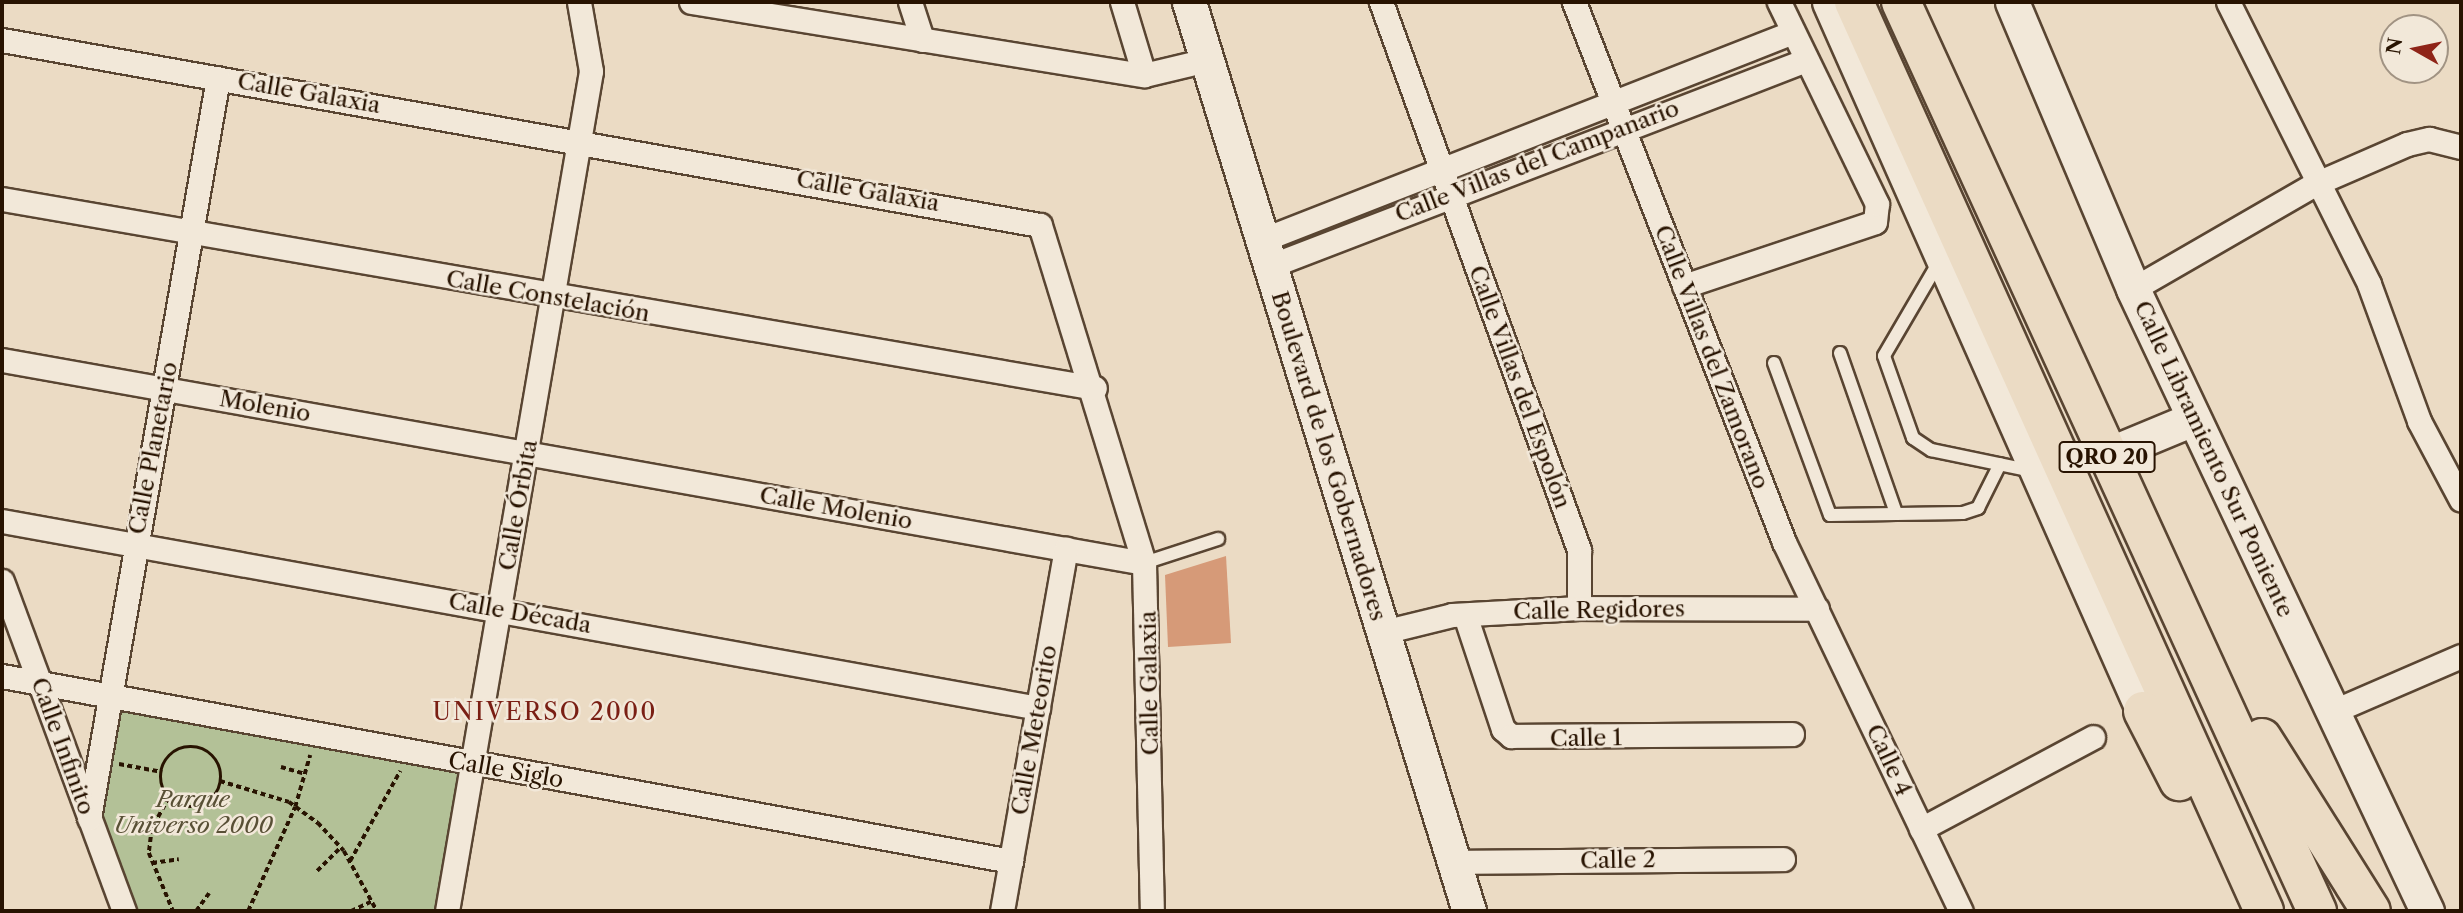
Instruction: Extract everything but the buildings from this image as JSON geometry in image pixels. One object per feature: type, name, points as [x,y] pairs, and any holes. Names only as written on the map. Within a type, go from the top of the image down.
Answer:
[{"type":"highway","name":"QRO 20","points":[[1854,2],[2264,911]]},
{"type":"highway","name":"QRO 20","points":[[1901,2],[2106,455],[2190,624],[2317,911]]},
{"type":"highway","points":[[2190,624],[2371,911]]},
{"type":"highway","points":[[2143,712],[2223,820]]},
{"type":"highway","points":[[2143,712],[2246,911]]},
{"type":"street","name":"Calle Órbita","points":[[447,911],[528,453],[591,71],[579,2]]},
{"type":"street","points":[[691,2],[746,7],[922,40],[1144,75],[1207,61]]},
{"type":"street","points":[[910,2],[922,40]]},
{"type":"street","points":[[1122,2],[1144,75]]},
{"type":"street","name":"Boulevard de los Gobernadores","points":[[1189,2],[1469,911]]},
{"type":"street","name":"Calle Villas del Espolón","points":[[1381,2],[1579,550],[1580,608]]},
{"type":"street","name":"Calle Villas del Zamorano","points":[[1574,2],[1784,542],[1817,609]]},
{"type":"street","points":[[1684,286],[1875,222],[1877,204],[1779,2]]},
{"type":"street","points":[[1829,2],[2143,712]]},
{"type":"street","name":"Calle Libramiento Sur Poniente","points":[[2012,2],[2133,289],[2427,911]]},
{"type":"street","points":[[2228,2],[2315,184],[2369,284],[2419,421],[2461,500]]},
{"type":"street","name":"Calle Villas del Campanario","points":[[1266,253],[1442,169],[1793,32]]},
{"type":"street","name":"Calle Galaxia","points":[[2,40],[1032,221],[1047,235],[1095,388],[1144,563],[1152,911]]},
{"type":"street","name":"Calle Villas del Campanario","points":[[1266,253],[1451,194],[1622,127],[1806,60]]},
{"type":"street","name":"Calle Planetario","points":[[89,818],[96,760],[165,388],[218,78]]},
{"type":"street","points":[[2133,289],[2315,184],[2407,144],[2429,139],[2461,147]]},
{"type":"street","name":"Calle Constelación","points":[[2,199],[552,298],[1095,388]]},
{"type":"street","name":"Molenio","points":[[2,360],[528,453]]},
{"type":"street","points":[[2106,455],[2193,419]]},
{"type":"street","name":"Calle Molenio","points":[[528,453],[1144,563]]},
{"type":"street","name":"Calle Década","points":[[2,521],[1038,708]]},
{"type":"street","name":"Calle Meteorito","points":[[1002,911],[1066,549]]},
{"type":"street","name":"Calle Infinito","points":[[2,581],[124,911]]},
{"type":"street","name":"Calle Regidores","points":[[1383,632],[1465,615],[1580,608],[1817,609]]},
{"type":"street","name":"Calle 4","points":[[1817,609],[1961,911]]},
{"type":"street","name":"Calle 1","points":[[1465,615],[1503,729],[1511,736],[1792,734]]},
{"type":"street","points":[[2334,711],[2461,656]]},
{"type":"street","name":"Calle Siglo","points":[[2,676],[1011,862]]},
{"type":"street","points":[[1921,829],[2093,737]]},
{"type":"street","name":"Calle 2","points":[[1454,862],[1783,859]]},
{"type":"lane","points":[[1942,257],[1888,344],[1884,368],[1920,446],[2037,472]]},
{"type":"lane","points":[[1840,353],[1896,513]]},
{"type":"lane","points":[[1774,363],[1830,515],[1978,508],[2000,464]]},
{"type":"lane","points":[[1144,563],[1218,539]]},
{"type":"path","points":[[248,911],[295,807],[305,774],[311,732]]},
{"type":"path","points":[[170,798],[198,806],[215,794],[220,781],[216,760],[195,746],[170,754],[162,772],[170,798],[152,829],[152,863],[173,911]]},
{"type":"path","points":[[350,860],[395,788],[405,750]]},
{"type":"path","points":[[96,760],[162,772]]},
{"type":"path","points":[[281,767],[305,774]]},
{"type":"path","points":[[220,781],[295,807],[341,848],[377,911]]},
{"type":"path","points":[[317,871],[341,848]]},
{"type":"path","points":[[152,863],[179,859]]},
{"type":"path","points":[[196,911],[209,893]]},
{"type":"path","points":[[351,911],[372,901]]},
{"type":"green space","name":"Parque Universo 2000","points":[[108,696],[473,764],[447,911],[124,911],[89,818]]},
{"type":"district","name":"UNIVERSO 2000","points":[[545,712]]}]
